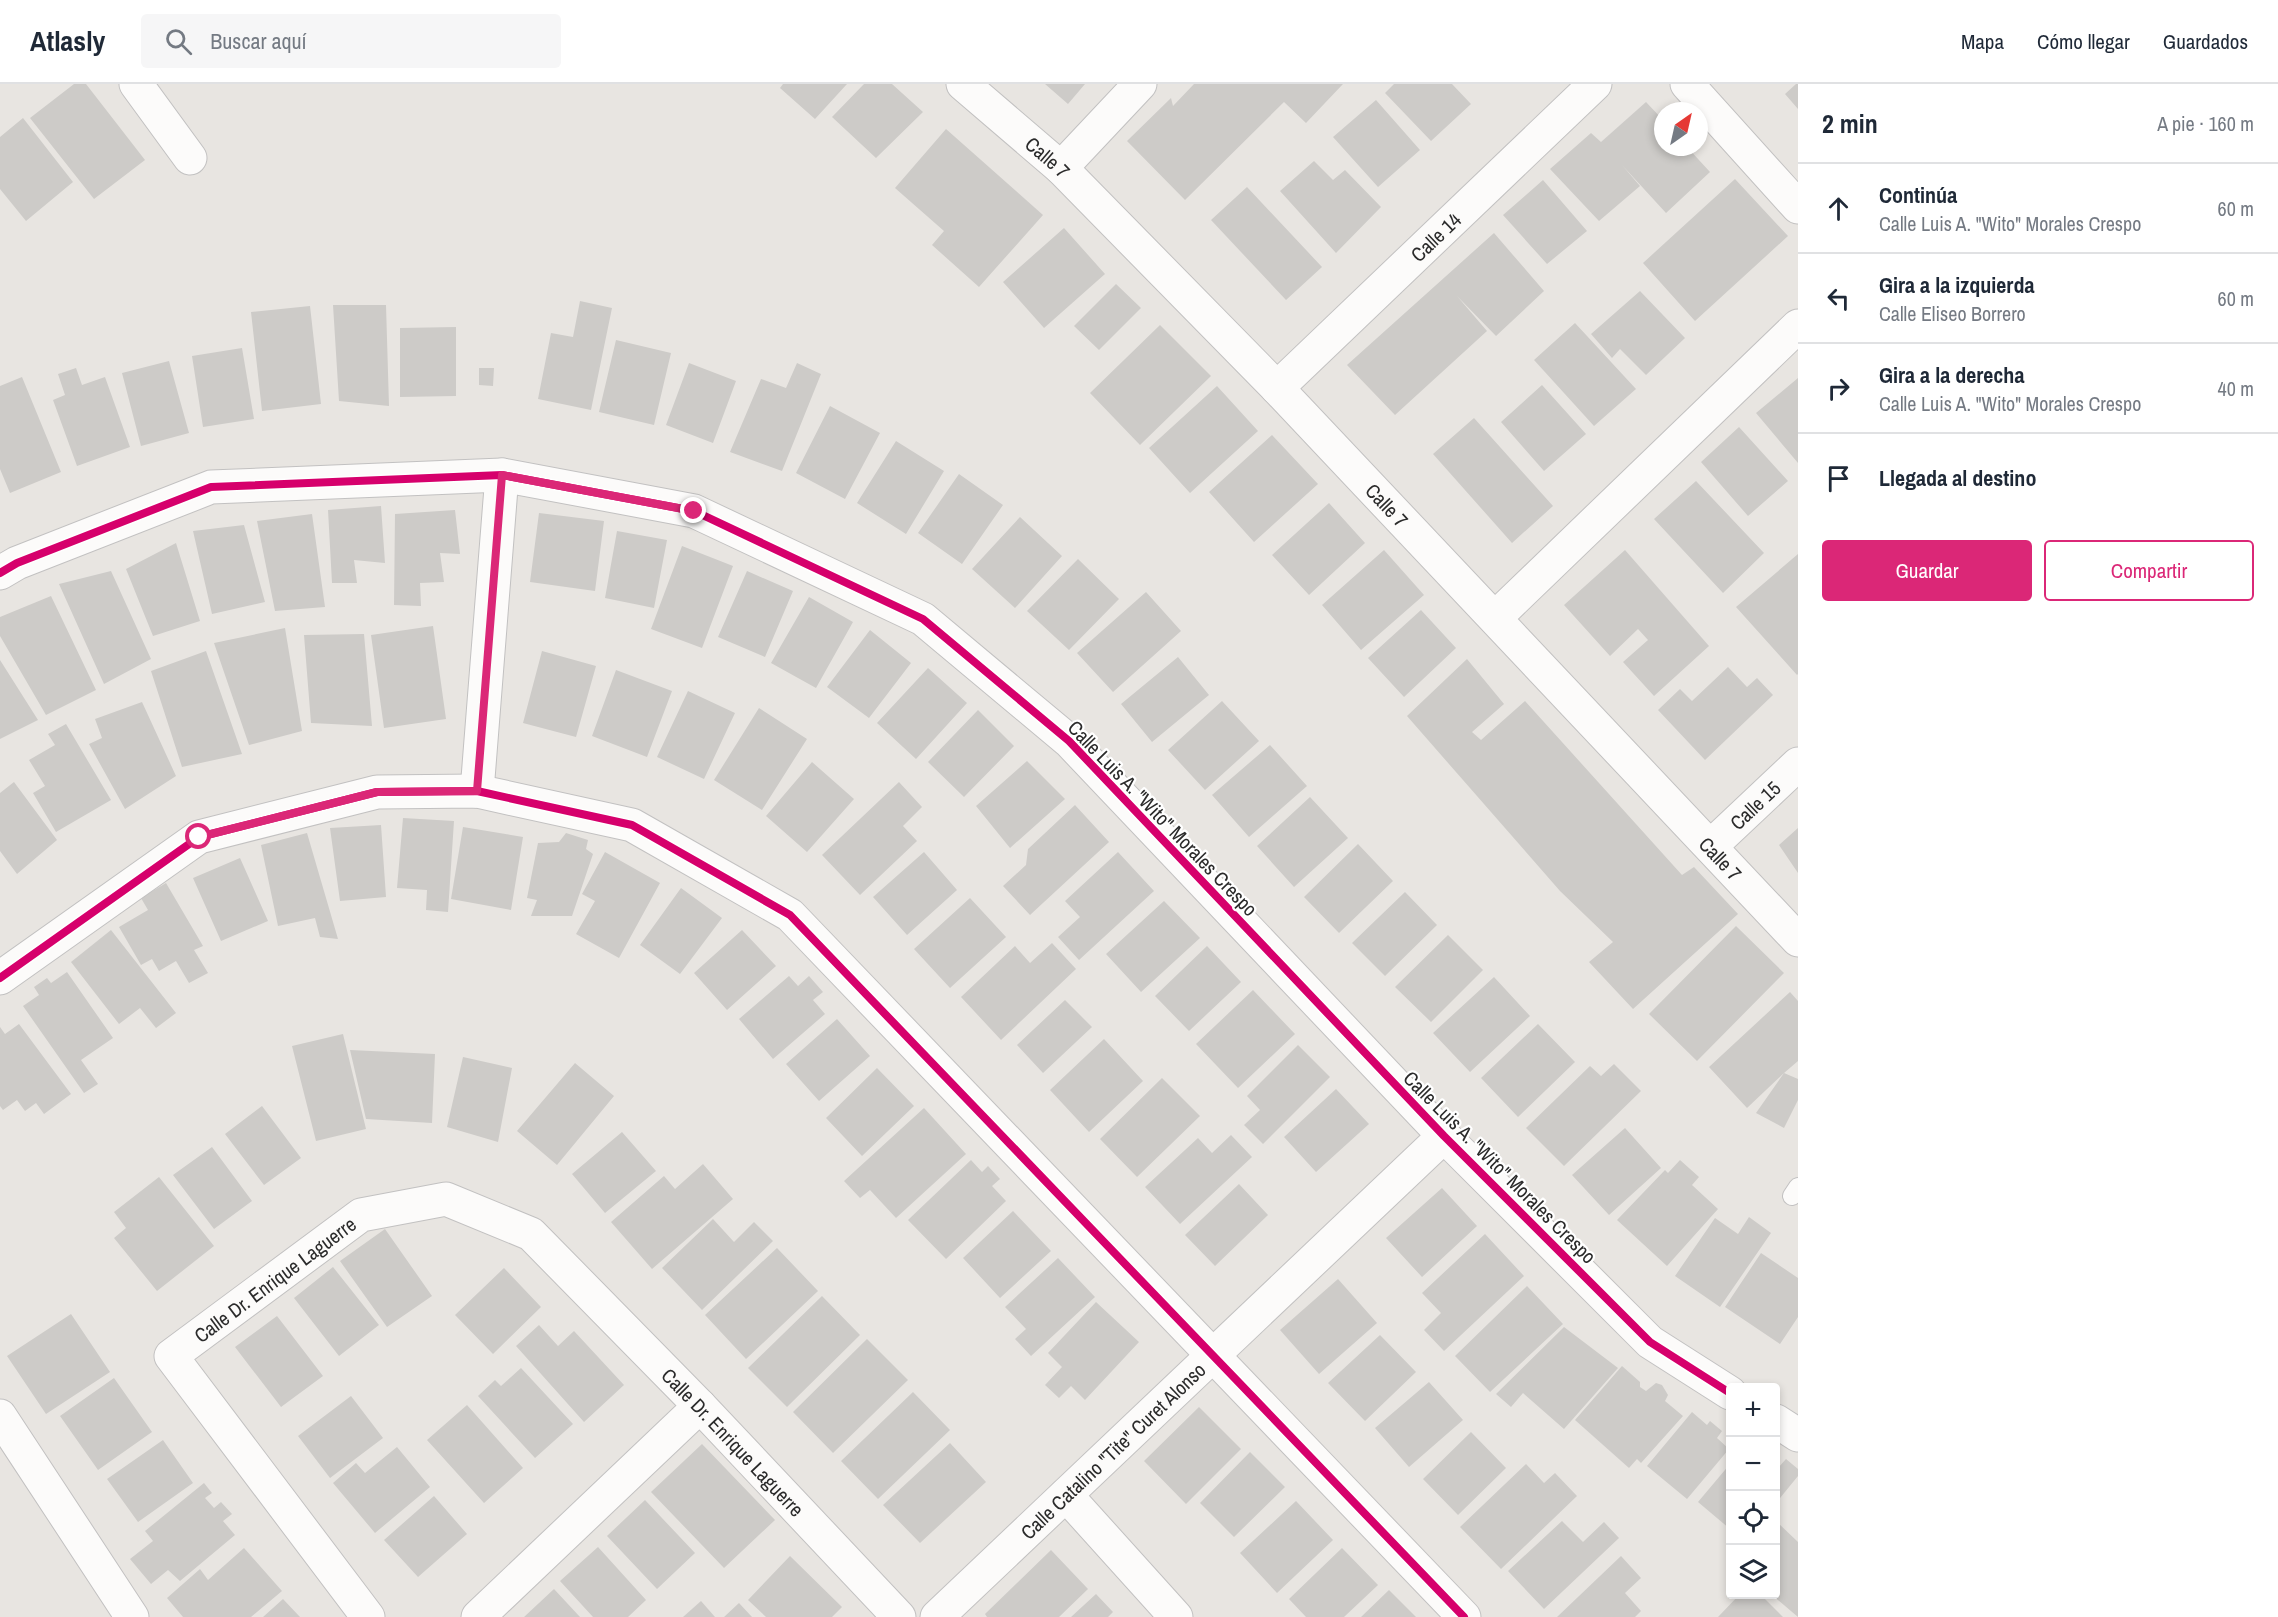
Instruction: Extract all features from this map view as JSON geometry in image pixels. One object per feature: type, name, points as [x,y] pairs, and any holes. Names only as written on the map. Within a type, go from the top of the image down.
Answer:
[{"type":"street","points":[[136,84],[190,158]]},
{"type":"street","name":"Calle 7","points":[[963,84],[1061,168],[1276,388],[1798,940]]},
{"type":"street","points":[[1061,168],[1140,84]]},
{"type":"street","name":"Calle 14","points":[[1276,388],[1595,84]]},
{"type":"street","points":[[1687,84],[1798,207]]},
{"type":"street","points":[[1495,618],[1798,326]]},
{"type":"street","points":[[477,791],[502,475]]},
{"type":"street","name":"Calle Luis A. \"Wito\" Morales Crespo","points":[[0,573],[17,562],[211,487],[502,475],[694,511],[923,619],[1069,741],[1444,1136],[1650,1342],[1726,1390]]},
{"type":"street","name":"Calle 15","points":[[1711,846],[1798,764]]},
{"type":"street","points":[[0,978],[199,837],[377,792],[477,791],[632,825],[790,915],[1464,1617]]},
{"type":"street","name":"Calle Catalino \"Tite\" Curet Alonso","points":[[937,1617],[1444,1136]]},
{"type":"street","name":"Calle Dr. Enrique Laguerre","points":[[368,1617],[171,1356],[362,1215],[447,1199],[531,1234],[699,1406],[899,1617]]},
{"type":"street","points":[[478,1617],[699,1406]]},
{"type":"street","points":[[0,1416],[132,1617]]},
{"type":"street","points":[[1780,1424],[1798,1436]]},
{"type":"street","points":[[1066,1495],[1176,1617]]},
{"type":"building","points":[[74,84],[86,84],[145,160],[94,199],[30,118]]},
{"type":"building","points":[[783,84],[847,84],[815,119],[780,88]]},
{"type":"building","points":[[864,84],[892,84],[923,112],[876,158],[832,117]]},
{"type":"building","points":[[1045,84],[1085,84],[1068,104]]},
{"type":"building","points":[[1194,84],[1343,84],[1306,123],[1284,102],[1185,200],[1127,141],[1171,98],[1173,106]]},
{"type":"building","points":[[1394,84],[1452,84],[1471,104],[1431,141],[1385,93]]},
{"type":"building","points":[[1798,84],[1798,109],[1785,94]]},
{"type":"building","points":[[1376,100],[1420,150],[1378,187],[1333,137]]},
{"type":"building","points":[[1646,102],[1654,110],[1654,156],[1695,156],[1710,172],[1666,213],[1622,165],[1640,186],[1599,221],[1550,169],[1591,133],[1601,142]]},
{"type":"building","points":[[23,118],[73,182],[26,221],[0,189],[0,137]]},
{"type":"building","points":[[946,129],[1043,215],[979,287],[932,245],[944,231],[895,188]]},
{"type":"building","points":[[1314,161],[1333,180],[1345,170],[1381,207],[1336,253],[1280,191]]},
{"type":"building","points":[[1735,179],[1788,236],[1695,321],[1643,263]]},
{"type":"building","points":[[1543,180],[1587,231],[1547,264],[1503,215]]},
{"type":"building","points":[[1247,187],[1322,267],[1286,300],[1211,220]]},
{"type":"building","points":[[1064,228],[1105,274],[1044,328],[1003,282]]},
{"type":"building","points":[[1494,233],[1544,291],[1496,336],[1457,296],[1487,331],[1395,415],[1347,365]]},
{"type":"building","points":[[1116,284],[1141,308],[1099,350],[1074,326]]},
{"type":"building","points":[[1640,291],[1685,338],[1646,375],[1620,349],[1612,358],[1591,334]]},
{"type":"building","points":[[580,301],[612,308],[591,410],[538,399],[551,333],[573,337]]},
{"type":"building","points":[[333,305],[386,305],[389,406],[339,401]]},
{"type":"building","points":[[310,306],[321,404],[262,411],[251,312]]},
{"type":"building","points":[[1575,323],[1636,389],[1594,426],[1534,360]]},
{"type":"building","points":[[1160,325],[1211,376],[1140,445],[1090,393]]},
{"type":"building","points":[[456,327],[456,396],[400,397],[400,328]]},
{"type":"building","points":[[616,340],[671,353],[654,425],[599,412]]},
{"type":"building","points":[[242,348],[254,419],[203,427],[192,356]]},
{"type":"building","points":[[169,361],[189,433],[141,446],[122,373]]},
{"type":"building","points":[[689,363],[736,381],[713,443],[666,425]]},
{"type":"building","points":[[797,363],[821,374],[782,471],[730,452],[761,379],[786,388]]},
{"type":"building","points":[[76,368],[82,385],[105,377],[130,447],[77,466],[53,400],[65,395],[58,374]]},
{"type":"building","points":[[479,368],[494,368],[493,386],[479,385]]},
{"type":"building","points":[[22,377],[61,472],[10,493],[0,469],[0,386]]},
{"type":"building","points":[[1798,378],[1798,463],[1756,413]]},
{"type":"building","points":[[1542,385],[1586,434],[1544,471],[1501,422]]},
{"type":"building","points":[[1217,386],[1258,431],[1190,493],[1149,448]]},
{"type":"building","points":[[830,406],[880,433],[845,499],[796,473]]},
{"type":"building","points":[[1474,418],[1553,506],[1512,543],[1433,454]]},
{"type":"building","points":[[1739,427],[1788,481],[1748,516],[1701,462]]},
{"type":"building","points":[[1272,435],[1318,484],[1254,542],[1209,492]]},
{"type":"building","points":[[896,441],[944,471],[906,534],[857,503]]},
{"type":"building","points":[[959,474],[1003,505],[962,564],[918,533]]},
{"type":"building","points":[[1696,481],[1764,553],[1723,593],[1654,519]]},
{"type":"building","points":[[1329,503],[1365,543],[1309,595],[1272,555]]},
{"type":"building","points":[[381,506],[385,563],[354,560],[357,583],[332,583],[328,510]]},
{"type":"building","points":[[455,510],[460,554],[440,553],[444,582],[420,583],[421,606],[394,605],[395,514]]},
{"type":"building","points":[[539,513],[604,521],[595,591],[530,582]]},
{"type":"building","points":[[312,514],[325,607],[275,611],[257,521]]},
{"type":"building","points":[[1020,517],[1062,556],[1015,608],[972,569]]},
{"type":"building","points":[[244,525],[265,602],[212,614],[193,531]]},
{"type":"building","points":[[617,531],[667,540],[654,608],[605,598]]},
{"type":"building","points":[[176,543],[200,621],[153,636],[126,569]]},
{"type":"building","points":[[682,546],[733,566],[702,648],[651,629]]},
{"type":"building","points":[[1384,550],[1424,595],[1361,650],[1322,605]]},
{"type":"building","points":[[1625,550],[1709,646],[1654,696],[1623,662],[1648,640],[1638,629],[1610,656],[1564,605]]},
{"type":"building","points":[[1798,554],[1798,674],[1797,675],[1736,607]]},
{"type":"building","points":[[1078,559],[1119,599],[1069,650],[1027,611]]},
{"type":"building","points":[[111,571],[151,659],[104,684],[59,584]]},
{"type":"building","points":[[747,571],[793,591],[765,657],[718,637]]},
{"type":"building","points":[[1146,592],[1181,631],[1113,692],[1077,653]]},
{"type":"building","points":[[51,596],[96,690],[46,715],[0,636],[0,617]]},
{"type":"building","points":[[809,597],[853,622],[816,688],[771,663]]},
{"type":"building","points":[[1421,610],[1456,648],[1404,697],[1368,658]]},
{"type":"building","points":[[433,626],[446,719],[384,728],[371,635]]},
{"type":"building","points":[[285,628],[302,731],[249,745],[214,643]]},
{"type":"building","points":[[870,630],[911,663],[869,718],[827,687]]},
{"type":"building","points":[[364,634],[372,726],[311,723],[304,635]]},
{"type":"building","points":[[206,651],[242,754],[182,767],[151,671]]},
{"type":"building","points":[[542,651],[596,666],[576,737],[523,723]]},
{"type":"building","points":[[1178,657],[1209,695],[1152,742],[1121,704]]},
{"type":"building","points":[[1467,659],[1504,704],[1472,732],[1481,740],[1525,701],[1682,875],[1694,867],[1738,914],[1633,1009],[1589,962],[1613,942],[1560,891],[1407,716]]},
{"type":"building","points":[[0,660],[38,720],[0,739]]},
{"type":"building","points":[[1728,667],[1747,687],[1757,678],[1773,695],[1705,760],[1658,710],[1680,689],[1692,701]]},
{"type":"building","points":[[928,668],[967,703],[916,759],[877,723]]},
{"type":"building","points":[[616,670],[672,691],[647,757],[592,736]]},
{"type":"building","points":[[688,691],[735,713],[704,779],[657,757]]},
{"type":"building","points":[[1222,701],[1259,741],[1205,790],[1168,750]]},
{"type":"building","points":[[142,702],[176,776],[125,809],[89,744],[102,738],[95,719]]},
{"type":"building","points":[[759,708],[807,739],[762,810],[714,780]]},
{"type":"building","points":[[978,710],[1014,746],[964,797],[928,762]]},
{"type":"building","points":[[66,724],[111,800],[56,832],[33,793],[45,786],[29,760],[55,745],[48,734]]},
{"type":"building","points":[[1270,745],[1307,786],[1249,837],[1212,795]]},
{"type":"building","points":[[1027,761],[1065,799],[1010,848],[976,806]]},
{"type":"building","points":[[812,762],[854,799],[807,852],[766,816]]},
{"type":"building","points":[[14,782],[57,840],[17,874],[0,851],[0,793]]},
{"type":"building","points":[[899,782],[922,807],[903,826],[917,841],[860,895],[822,855]]},
{"type":"building","points":[[1310,797],[1348,838],[1294,887],[1257,846]]},
{"type":"building","points":[[1075,805],[1109,842],[1030,915],[1003,886],[1026,865],[1028,849]]},
{"type":"building","points":[[403,818],[454,821],[448,912],[426,910],[427,890],[397,888]]},
{"type":"building","points":[[381,825],[386,897],[340,901],[330,828]]},
{"type":"building","points":[[463,827],[523,837],[511,910],[451,899]]},
{"type":"building","points":[[1798,828],[1798,873],[1779,845]]},
{"type":"building","points":[[307,833],[338,939],[320,937],[315,918],[278,926],[261,845]]},
{"type":"building","points":[[566,833],[588,840],[586,849],[593,854],[572,916],[531,916],[537,900],[527,898],[538,843],[559,842]]},
{"type":"building","points":[[1358,844],[1393,881],[1339,933],[1304,897]]},
{"type":"building","points":[[605,852],[660,883],[619,958],[576,934],[595,901],[582,894]]},
{"type":"building","points":[[924,852],[957,890],[907,935],[873,897]]},
{"type":"building","points":[[1118,852],[1154,891],[1079,960],[1058,937],[1080,917],[1065,901]]},
{"type":"building","points":[[240,858],[268,921],[221,941],[193,878]]},
{"type":"building","points":[[166,883],[203,946],[194,950],[208,973],[189,983],[176,961],[159,971],[152,959],[141,965],[119,927],[148,910],[141,898]]},
{"type":"building","points":[[681,888],[722,918],[680,974],[640,945]]},
{"type":"building","points":[[1405,892],[1437,925],[1385,976],[1352,943]]},
{"type":"building","points":[[970,898],[1006,937],[950,988],[914,949]]},
{"type":"building","points":[[1164,901],[1200,938],[1141,992],[1106,954]]},
{"type":"building","points":[[1736,926],[1784,973],[1697,1061],[1649,1014]]},
{"type":"building","points":[[111,930],[176,1013],[156,1028],[140,1008],[119,1024],[71,962]]},
{"type":"building","points":[[742,930],[776,966],[727,1010],[694,973]]},
{"type":"building","points":[[1448,935],[1483,970],[1431,1022],[1395,987]]},
{"type":"building","points":[[1052,943],[1076,969],[1001,1040],[961,997],[1015,946],[1030,963]]},
{"type":"building","points":[[1207,946],[1241,982],[1189,1031],[1155,996]]},
{"type":"building","points":[[67,972],[113,1038],[81,1060],[98,1084],[84,1093],[23,1006],[39,995],[34,987],[47,978],[51,983]]},
{"type":"building","points":[[789,976],[798,986],[809,976],[823,992],[813,1000],[825,1014],[773,1059],[739,1019]]},
{"type":"building","points":[[1494,977],[1530,1016],[1470,1072],[1433,1033]]},
{"type":"building","points":[[1253,990],[1295,1034],[1238,1088],[1196,1044]]},
{"type":"building","points":[[1790,992],[1798,1001],[1798,1061],[1747,1108],[1709,1067]]},
{"type":"building","points":[[1065,1000],[1092,1027],[1043,1073],[1017,1045]]},
{"type":"building","points":[[837,1019],[870,1056],[819,1101],[786,1064]]},
{"type":"building","points":[[19,1024],[71,1094],[44,1114],[36,1103],[25,1111],[17,1100],[3,1110],[0,1106],[0,1027],[5,1034]]},
{"type":"building","points":[[1538,1024],[1575,1062],[1518,1117],[1481,1078]]},
{"type":"building","points":[[343,1034],[366,1129],[316,1141],[292,1046]]},
{"type":"building","points":[[1104,1039],[1143,1081],[1089,1132],[1050,1090]]},
{"type":"building","points":[[1298,1045],[1330,1077],[1263,1144],[1244,1125],[1260,1110],[1247,1096]]},
{"type":"building","points":[[350,1050],[435,1054],[432,1123],[366,1119]]},
{"type":"building","points":[[463,1057],[512,1068],[498,1142],[447,1127]]},
{"type":"building","points":[[575,1063],[614,1096],[557,1165],[517,1131]]},
{"type":"building","points":[[1614,1064],[1641,1091],[1564,1166],[1526,1128],[1590,1066],[1601,1076]]},
{"type":"building","points":[[877,1068],[914,1106],[862,1156],[826,1118]]},
{"type":"building","points":[[1784,1073],[1798,1079],[1798,1100],[1784,1128],[1756,1113]]},
{"type":"building","points":[[1162,1078],[1200,1116],[1137,1177],[1100,1139]]},
{"type":"building","points":[[1336,1089],[1369,1124],[1316,1172],[1284,1137]]},
{"type":"building","points":[[262,1106],[301,1158],[264,1185],[225,1134]]},
{"type":"building","points":[[924,1108],[966,1154],[896,1218],[870,1190],[860,1198],[844,1181]]},
{"type":"building","points":[[1625,1128],[1661,1168],[1609,1215],[1572,1175]]},
{"type":"building","points":[[622,1132],[656,1171],[605,1213],[572,1174]]},
{"type":"building","points":[[1231,1135],[1252,1157],[1180,1224],[1145,1187],[1198,1138],[1212,1153]]},
{"type":"building","points":[[212,1147],[252,1201],[214,1229],[173,1175]]},
{"type":"building","points":[[971,1160],[982,1172],[988,1166],[1000,1179],[992,1186],[1006,1201],[946,1259],[908,1220]]},
{"type":"building","points":[[1680,1160],[1699,1177],[1692,1185],[1718,1209],[1667,1266],[1617,1220],[1665,1170],[1668,1173]]},
{"type":"building","points":[[703,1164],[733,1199],[652,1269],[611,1222],[664,1176],[675,1189]]},
{"type":"building","points":[[159,1177],[214,1246],[157,1291],[114,1238],[126,1228],[114,1212]]},
{"type":"building","points":[[1239,1184],[1268,1215],[1215,1266],[1185,1235]]},
{"type":"building","points":[[1442,1188],[1477,1226],[1422,1277],[1386,1238]]},
{"type":"building","points":[[1013,1211],[1051,1251],[1000,1298],[963,1258]]},
{"type":"building","points":[[1749,1217],[1771,1233],[1720,1307],[1675,1276],[1715,1218],[1738,1234]]},
{"type":"building","points":[[713,1219],[734,1242],[754,1222],[773,1241],[702,1310],[662,1268]]},
{"type":"building","points":[[385,1229],[432,1296],[387,1327],[340,1261]]},
{"type":"building","points":[[1485,1234],[1524,1276],[1444,1351],[1424,1330],[1441,1313],[1422,1293]]},
{"type":"building","points":[[777,1248],[818,1291],[746,1359],[705,1315]]},
{"type":"building","points":[[1761,1253],[1798,1278],[1798,1317],[1780,1344],[1725,1307]]},
{"type":"building","points":[[1058,1258],[1095,1297],[1031,1356],[1015,1339],[1026,1329],[1005,1307]]},
{"type":"building","points":[[333,1267],[379,1325],[339,1356],[294,1298]]},
{"type":"building","points":[[504,1268],[541,1307],[493,1354],[455,1315]]},
{"type":"building","points":[[1338,1279],[1377,1323],[1319,1374],[1280,1330]]},
{"type":"building","points":[[1527,1286],[1563,1324],[1490,1392],[1455,1356]]},
{"type":"building","points":[[822,1296],[860,1335],[787,1407],[748,1368]]},
{"type":"building","points":[[1096,1302],[1139,1342],[1085,1400],[1071,1386],[1059,1398],[1045,1385],[1062,1367],[1048,1353]]},
{"type":"building","points":[[71,1314],[110,1372],[46,1414],[7,1356]]},
{"type":"building","points":[[277,1316],[323,1376],[281,1407],[235,1347]]},
{"type":"building","points":[[539,1325],[558,1346],[574,1331],[624,1385],[584,1422],[516,1346]]},
{"type":"building","points":[[1564,1327],[1618,1368],[1564,1429],[1523,1393],[1511,1407],[1496,1394]]},
{"type":"building","points":[[1380,1335],[1416,1372],[1365,1421],[1328,1383]]},
{"type":"building","points":[[867,1339],[908,1380],[833,1453],[793,1412]]},
{"type":"building","points":[[1622,1366],[1640,1382],[1640,1387],[1646,1391],[1656,1383],[1662,1385],[1668,1395],[1665,1401],[1683,1416],[1641,1463],[1637,1459],[1629,1468],[1575,1420]]},
{"type":"building","points":[[521,1368],[573,1424],[535,1458],[478,1396],[495,1380],[501,1386]]},
{"type":"building","points":[[114,1378],[152,1432],[98,1470],[60,1416]]},
{"type":"building","points":[[1429,1382],[1463,1420],[1409,1467],[1375,1428]]},
{"type":"building","points":[[913,1392],[950,1430],[878,1499],[841,1461]]},
{"type":"building","points":[[351,1396],[383,1438],[330,1478],[298,1436]]},
{"type":"building","points":[[467,1405],[523,1468],[484,1503],[427,1440]]},
{"type":"building","points":[[1199,1407],[1241,1449],[1186,1504],[1144,1461]]},
{"type":"building","points":[[1692,1412],[1707,1425],[1710,1421],[1722,1431],[1717,1438],[1726,1446],[1726,1453],[1687,1499],[1647,1466]]},
{"type":"building","points":[[1471,1432],[1506,1468],[1458,1515],[1423,1479]]},
{"type":"building","points":[[163,1440],[193,1483],[138,1522],[107,1479]]},
{"type":"building","points":[[950,1443],[986,1482],[920,1543],[883,1505]]},
{"type":"building","points":[[702,1444],[775,1520],[724,1568],[651,1492]]},
{"type":"building","points":[[397,1447],[430,1487],[375,1533],[333,1483],[356,1463],[365,1473]]},
{"type":"building","points":[[1250,1452],[1285,1487],[1234,1537],[1200,1503]]},
{"type":"building","points":[[1786,1459],[1798,1469],[1798,1476],[1780,1498],[1780,1491],[1780,1466]]},
{"type":"building","points":[[1526,1464],[1544,1483],[1555,1473],[1577,1496],[1501,1569],[1460,1527]]},
{"type":"building","points":[[1726,1469],[1726,1526],[1698,1502]]},
{"type":"building","points":[[204,1483],[212,1493],[205,1498],[214,1508],[221,1502],[232,1514],[223,1521],[235,1535],[180,1581],[168,1570],[151,1584],[130,1559],[153,1541],[145,1531]]},
{"type":"building","points":[[434,1496],[467,1534],[418,1577],[384,1540]]},
{"type":"building","points":[[645,1500],[695,1553],[657,1589],[607,1536]]},
{"type":"building","points":[[1296,1501],[1333,1540],[1277,1593],[1240,1553]]},
{"type":"building","points":[[1562,1521],[1583,1542],[1604,1522],[1619,1538],[1544,1609],[1508,1571]]},
{"type":"building","points":[[1780,1525],[1798,1542],[1798,1617],[1777,1599],[1780,1599]]},
{"type":"building","points":[[598,1547],[646,1600],[628,1617],[593,1617],[560,1581]]},
{"type":"building","points":[[244,1548],[282,1591],[251,1617],[183,1617],[167,1598],[200,1569],[208,1580]]},
{"type":"building","points":[[1342,1548],[1378,1585],[1344,1617],[1306,1617],[1289,1599]]},
{"type":"building","points":[[1051,1550],[1088,1589],[1059,1617],[987,1617],[985,1614]]},
{"type":"building","points":[[790,1556],[842,1607],[832,1617],[766,1617],[748,1600]]},
{"type":"building","points":[[1621,1556],[1641,1578],[1625,1593],[1641,1611],[1635,1617],[1557,1617]]},
{"type":"building","points":[[554,1589],[580,1617],[524,1617]]},
{"type":"building","points":[[1389,1590],[1416,1617],[1361,1617]]},
{"type":"building","points":[[1096,1594],[1113,1612],[1108,1617],[1071,1617]]},
{"type":"building","points":[[283,1599],[300,1617],[263,1617]]},
{"type":"building","points":[[1735,1599],[1765,1599],[1783,1617],[1718,1617]]},
{"type":"building","points":[[701,1601],[715,1617],[683,1617]]},
{"type":"building","points":[[739,1603],[752,1617],[724,1617]]},
{"type":"cycle path","points":[[0,573],[17,563],[211,487],[502,475],[694,511],[923,619],[1069,741],[1444,1136],[1650,1342],[1726,1390]]},
{"type":"cycle path","points":[[0,978],[199,837],[377,792],[477,791],[632,825],[790,915],[1464,1617]]},
{"type":"route","points":[[199,837],[377,792],[477,791],[502,475],[694,511]]}]
